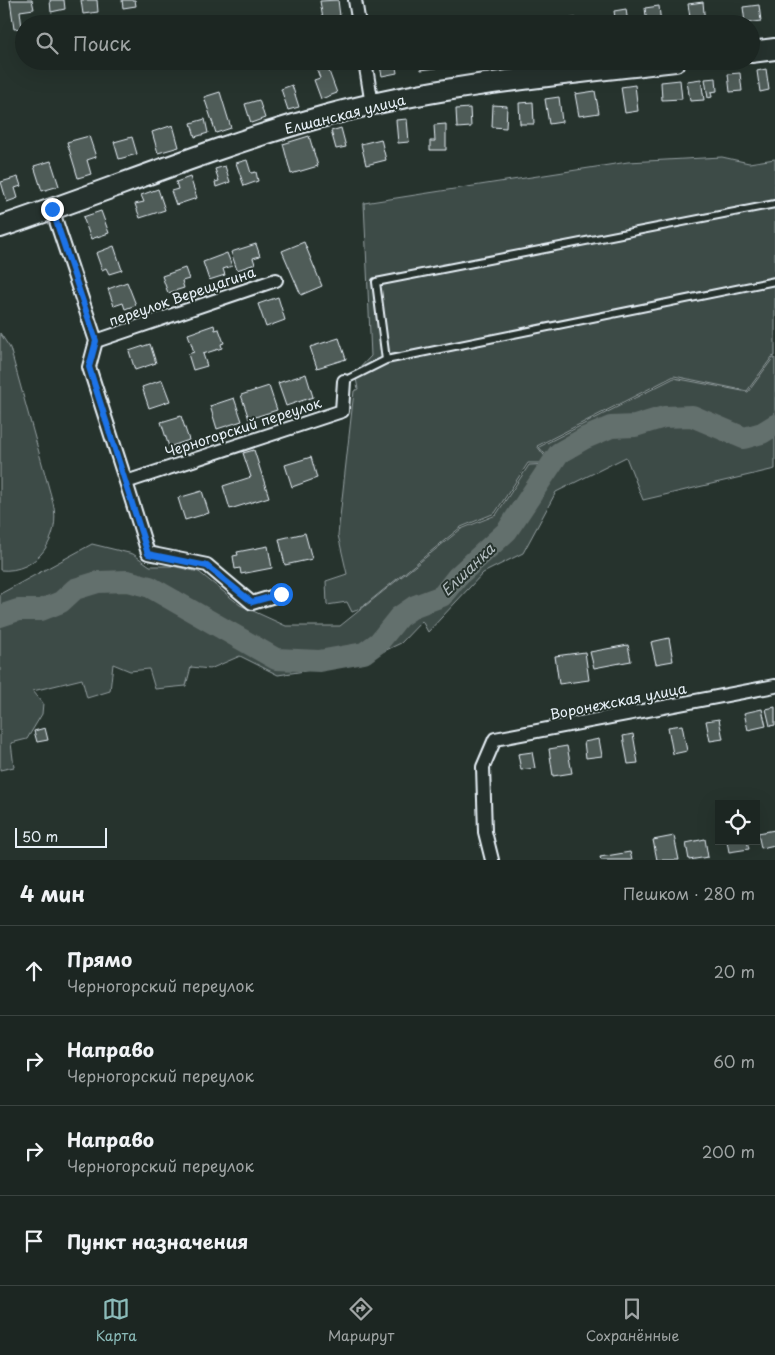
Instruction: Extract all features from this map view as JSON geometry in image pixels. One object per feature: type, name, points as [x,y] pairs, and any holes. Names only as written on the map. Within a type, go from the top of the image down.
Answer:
[{"type":"main road","points":[[760,51],[775,49]]},
{"type":"main road","name":"Елшанская улица","points":[[0,227],[304,122],[372,105],[464,87],[601,70]]},
{"type":"street","points":[[356,0],[358,15]]},
{"type":"street","points":[[366,70],[372,105]]},
{"type":"street","points":[[52,209],[96,341],[89,367],[148,554],[207,566],[252,602],[281,594]]},
{"type":"street","name":"переулок Верещагина","points":[[96,341],[276,280]]},
{"type":"street","name":"Черногорский переулок","points":[[126,482],[342,411],[344,381]]},
{"type":"street","name":"Воронежская улица","points":[[492,860],[485,832],[483,767],[496,740],[775,686]]},
{"type":"lane","points":[[386,360],[376,282],[775,204]]},
{"type":"lane","points":[[344,381],[386,360],[775,281]]},
{"type":"shaded area","points":[[722,157],[749,163],[775,159],[775,356],[772,357],[747,391],[674,376],[537,446],[550,463],[528,463],[495,513],[461,527],[360,609],[352,612],[347,602],[327,605],[326,581],[347,574],[338,535],[354,391],[358,389],[355,373],[371,356],[364,203],[628,162]]},
{"type":"shaded area","points":[[0,333],[10,348],[55,516],[54,528],[44,551],[35,560],[13,570],[0,570]]},
{"type":"shaded area","points":[[773,358],[775,358],[775,469],[643,500],[626,457],[556,492],[523,553],[483,573],[428,632],[422,621],[401,643],[359,663],[278,675],[240,656],[210,669],[191,667],[186,686],[155,689],[149,669],[130,671],[113,664],[110,691],[87,698],[82,679],[33,691],[43,703],[42,714],[27,739],[11,743],[14,767],[0,770],[0,594],[92,544],[133,554],[150,566],[172,566],[199,572],[240,605],[286,626],[340,626],[461,529],[496,515],[529,465],[553,464],[539,447],[674,378],[748,392]]},
{"type":"building","points":[[10,0],[32,0],[34,9],[20,11],[20,15],[15,15],[14,29]]},
{"type":"building","points":[[50,0],[64,0],[65,9],[51,12]]},
{"type":"building","points":[[81,0],[97,0],[98,12],[83,14]]},
{"type":"building","points":[[122,0],[135,0],[136,6],[123,8]]},
{"type":"building","points":[[338,0],[340,15],[322,15],[320,1]]},
{"type":"building","points":[[703,2],[704,15],[690,15],[688,4]]},
{"type":"building","points":[[759,5],[761,21],[760,15],[744,15],[743,7]]},
{"type":"building","points":[[659,6],[660,15],[646,15],[645,8]]},
{"type":"building","points":[[626,9],[627,15],[615,15],[614,11]]},
{"type":"building","points":[[766,69],[769,90],[760,92],[757,71]]},
{"type":"building","points":[[317,70],[328,70],[337,93],[321,99],[314,80],[320,78]]},
{"type":"building","points":[[381,70],[396,70],[397,73],[382,76]]},
{"type":"building","points":[[740,73],[742,91],[730,92],[728,74]]},
{"type":"building","points":[[716,78],[717,91],[711,92],[712,97],[708,98],[705,79]]},
{"type":"building","points":[[701,79],[704,100],[690,101],[687,81]]},
{"type":"building","points":[[680,80],[682,99],[662,100],[661,82]]},
{"type":"building","points":[[292,85],[299,107],[288,110],[281,89]]},
{"type":"building","points":[[635,85],[638,111],[625,113],[621,87]]},
{"type":"building","points":[[595,91],[599,113],[579,116],[575,94]]},
{"type":"building","points":[[220,92],[231,128],[216,133],[204,97]]},
{"type":"building","points":[[559,97],[562,122],[549,124],[545,99]]},
{"type":"building","points":[[259,100],[265,118],[251,123],[245,104]]},
{"type":"building","points":[[533,102],[534,124],[520,124],[519,103]]},
{"type":"building","points":[[493,105],[507,106],[506,128],[492,127]]},
{"type":"building","points":[[470,108],[471,127],[457,128],[456,109]]},
{"type":"building","points":[[205,119],[208,133],[195,137],[191,123]]},
{"type":"building","points":[[407,119],[409,142],[398,143],[396,120]]},
{"type":"building","points":[[446,124],[446,150],[430,150],[430,141],[435,141],[434,125]]},
{"type":"building","points":[[173,125],[179,147],[158,153],[152,132]]},
{"type":"building","points":[[341,128],[346,147],[336,149],[331,131]]},
{"type":"building","points":[[89,136],[96,157],[87,160],[91,174],[78,178],[67,142]]},
{"type":"building","points":[[309,136],[318,166],[291,174],[283,144]]},
{"type":"building","points":[[132,137],[137,154],[119,159],[114,142]]},
{"type":"building","points":[[381,139],[386,160],[366,165],[361,144]]},
{"type":"building","points":[[247,160],[251,173],[256,172],[258,181],[244,186],[236,163]]},
{"type":"building","points":[[51,161],[59,186],[42,191],[34,166]]},
{"type":"building","points":[[225,166],[230,182],[216,187],[215,182],[219,181],[215,169]]},
{"type":"building","points":[[18,177],[21,186],[15,188],[18,198],[7,202],[1,182]]},
{"type":"building","points":[[190,177],[197,198],[176,205],[171,191],[178,189],[176,182]]},
{"type":"building","points":[[158,189],[165,210],[140,218],[135,204],[144,202],[141,195]]},
{"type":"building","points":[[101,211],[109,233],[91,239],[83,217]]},
{"type":"building","points":[[304,242],[322,286],[301,295],[282,251]]},
{"type":"building","points":[[256,244],[260,256],[253,258],[255,264],[237,270],[231,252]]},
{"type":"building","points":[[114,246],[122,270],[109,274],[106,268],[102,270],[96,253]]},
{"type":"building","points":[[227,253],[232,266],[223,269],[225,275],[209,280],[203,262]]},
{"type":"building","points":[[185,268],[189,279],[182,281],[184,288],[168,293],[162,276]]},
{"type":"building","points":[[127,282],[136,305],[125,309],[123,303],[114,306],[108,289]]},
{"type":"building","points":[[278,297],[285,320],[266,327],[258,304]]},
{"type":"building","points":[[214,325],[215,330],[219,329],[224,343],[221,344],[222,348],[203,354],[207,366],[193,370],[188,354],[194,352],[188,334]]},
{"type":"building","points":[[339,338],[346,359],[317,368],[310,347]]},
{"type":"building","points":[[150,344],[156,363],[135,370],[129,351]]},
{"type":"building","points":[[306,374],[313,397],[286,406],[278,383]]},
{"type":"building","points":[[162,380],[170,401],[149,408],[142,387]]},
{"type":"building","points":[[269,386],[277,410],[249,419],[241,395]]},
{"type":"building","points":[[234,398],[242,421],[217,429],[210,406]]},
{"type":"building","points":[[181,416],[189,440],[169,447],[161,422]]},
{"type":"building","points":[[254,450],[269,497],[230,509],[223,486],[251,477],[243,453]]},
{"type":"building","points":[[311,457],[317,478],[292,487],[285,465]]},
{"type":"building","points":[[202,491],[209,513],[185,520],[178,498]]},
{"type":"building","points":[[305,533],[312,559],[285,565],[279,539]]},
{"type":"building","points":[[268,546],[272,568],[241,574],[240,568],[235,569],[233,556],[238,555],[237,552]]},
{"type":"building","points":[[669,638],[673,661],[656,664],[651,642]]},
{"type":"building","points":[[628,645],[631,661],[594,668],[590,652]]},
{"type":"building","points":[[585,652],[589,680],[559,684],[555,656]]},
{"type":"building","points":[[775,707],[775,725],[770,726],[766,709]]},
{"type":"building","points":[[762,709],[766,726],[748,730],[744,713]]},
{"type":"building","points":[[719,719],[723,739],[710,741],[706,721]]},
{"type":"building","points":[[682,725],[687,751],[673,754],[668,727]]},
{"type":"building","points":[[45,728],[48,740],[37,742],[34,731]]},
{"type":"building","points":[[633,734],[638,763],[628,764],[623,736]]},
{"type":"building","points":[[599,739],[602,756],[586,758],[584,742]]},
{"type":"building","points":[[567,746],[572,773],[553,776],[549,749]]},
{"type":"building","points":[[532,752],[535,768],[521,770],[518,754]]},
{"type":"building","points":[[775,830],[775,845],[761,848],[760,833]]},
{"type":"building","points":[[674,836],[679,860],[657,860],[653,840]]},
{"type":"building","points":[[705,839],[708,857],[689,860],[686,843]]},
{"type":"building","points":[[728,845],[748,845],[749,849],[729,852]]},
{"type":"building","points":[[630,852],[632,860],[601,860],[600,857]]},
{"type":"waterway","name":"Елшанка","points":[[0,616],[18,610],[41,610],[61,602],[75,589],[98,582],[128,581],[150,587],[276,659],[319,661],[364,653],[379,642],[399,617],[415,606],[442,596],[457,577],[507,531],[559,453],[585,438],[611,427],[635,426],[664,417],[692,416],[744,438],[762,433],[775,425]]},
{"type":"route","points":[[52,209],[96,341],[89,367],[148,554],[207,566],[252,602],[281,594]]}]
